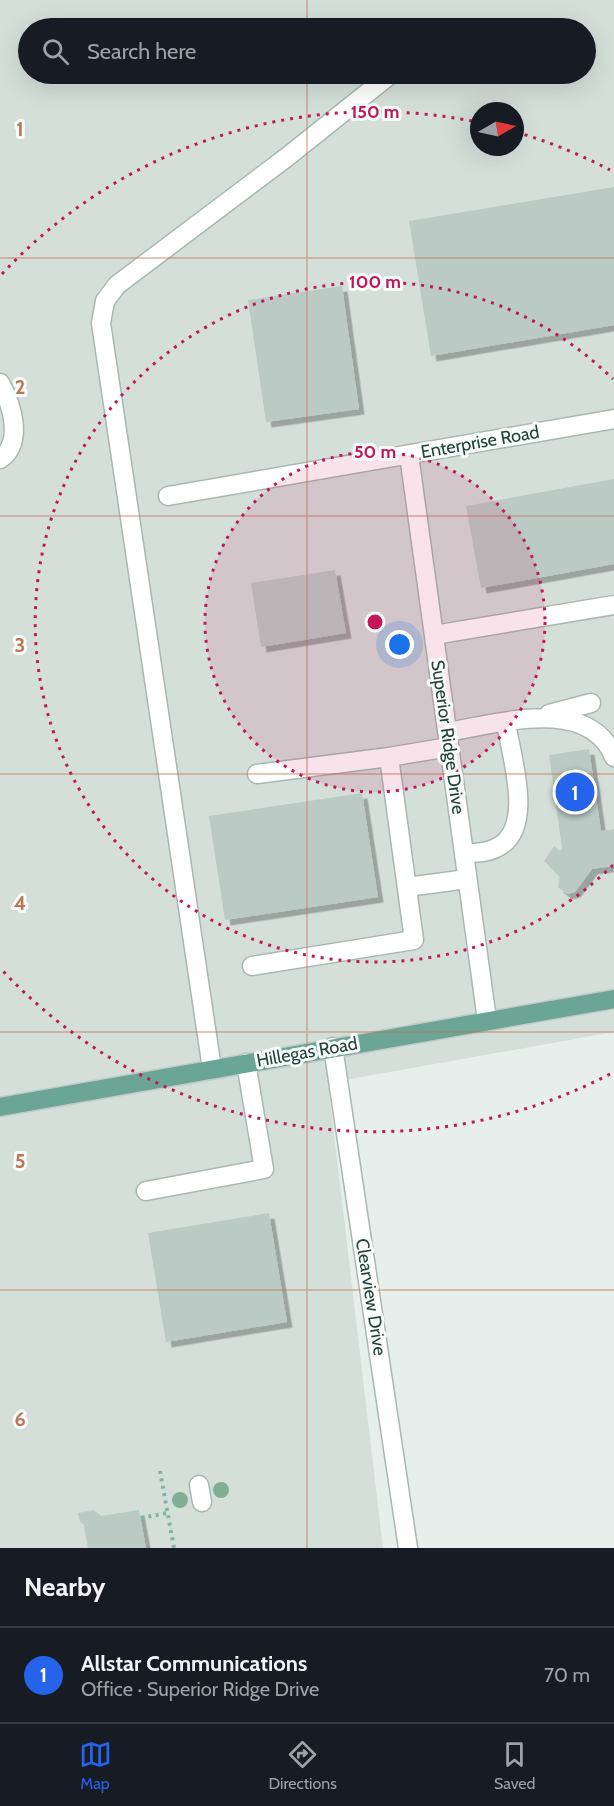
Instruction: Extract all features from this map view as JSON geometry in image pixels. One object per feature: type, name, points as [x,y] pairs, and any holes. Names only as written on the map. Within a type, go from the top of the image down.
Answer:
[{"type":"main road","name":"Hillegas Road","points":[[0,1107],[614,999]]},
{"type":"street","points":[[212,1070],[101,323],[105,301],[117,285],[287,157],[378,84]]},
{"type":"street","points":[[0,383],[12,417],[15,439],[6,456],[0,459]]},
{"type":"street","name":"Enterprise Road","points":[[168,496],[614,420]]},
{"type":"street","name":"Superior Ridge Drive","points":[[409,455],[487,1020]]},
{"type":"street","points":[[434,635],[614,606]]},
{"type":"street","points":[[258,774],[389,757],[506,723],[591,703]]},
{"type":"street","points":[[530,719],[554,718],[586,727],[608,744],[614,757]]},
{"type":"street","points":[[464,854],[487,852],[504,844],[520,817],[506,723]]},
{"type":"street","points":[[252,966],[414,940],[389,757]]},
{"type":"street","points":[[407,887],[467,879]]},
{"type":"street","name":"Clearview Drive","points":[[333,1047],[408,1548]]},
{"type":"street","points":[[146,1191],[264,1169],[246,1063]]},
{"type":"path","points":[[160,1471],[174,1548]]},
{"type":"path","points":[[141,1518],[167,1513]]},
{"type":"shaded area","points":[[0,0],[614,0],[614,1032],[328,1083],[383,1548],[0,1548]]},
{"type":"building","points":[[614,187],[614,325],[431,356],[409,221]]},
{"type":"building","points":[[342,286],[359,409],[266,422],[248,300]]},
{"type":"building","points":[[614,479],[614,564],[481,588],[466,506]]},
{"type":"building","points":[[335,570],[346,633],[261,647],[251,583]]},
{"type":"building","points":[[589,749],[601,831],[614,829],[614,866],[592,869],[575,892],[567,894],[558,887],[560,876],[544,861],[554,846],[560,851],[562,848],[549,755]]},
{"type":"building","points":[[362,793],[378,897],[225,920],[209,816]]},
{"type":"building","points":[[269,1213],[287,1322],[166,1342],[148,1233]]},
{"type":"building","points":[[94,1510],[101,1516],[139,1510],[146,1548],[88,1548],[84,1525],[80,1522],[78,1513]]},
{"type":"place","name":"Allstar Communications","points":[[575,792]]}]
